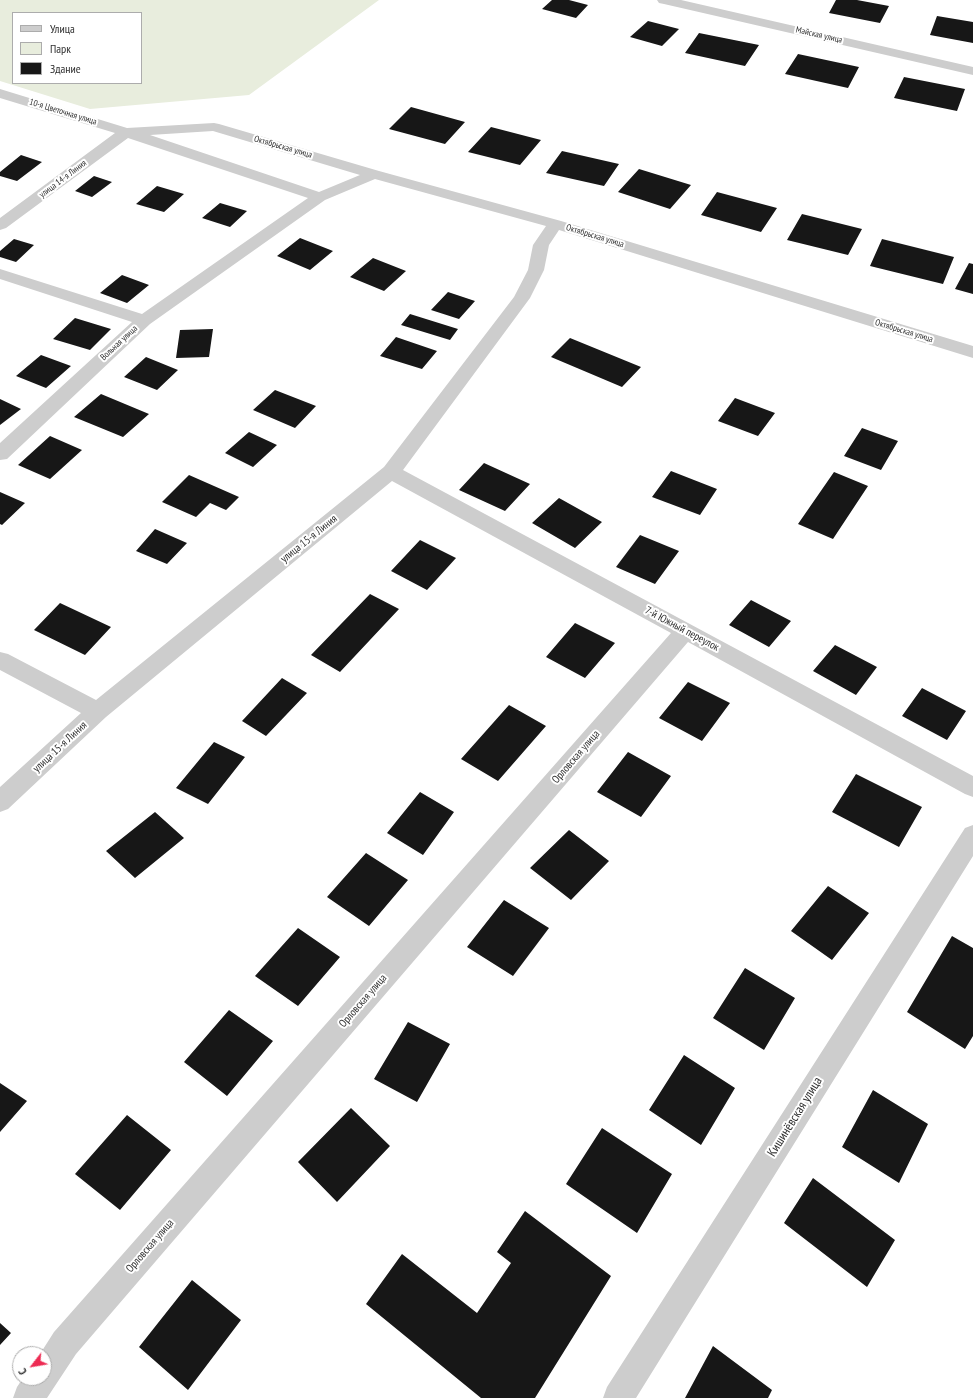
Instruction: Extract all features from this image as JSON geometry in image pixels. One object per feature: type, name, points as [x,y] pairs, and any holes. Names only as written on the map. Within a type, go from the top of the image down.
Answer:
[{"type":"street","name":"Майская улица","points":[[664,0],[973,71]]},
{"type":"street","name":"10-я Цветочная улица","points":[[0,93],[126,132],[320,197]]},
{"type":"street","name":"Октябрьская улица","points":[[126,132],[214,127],[374,174],[555,224],[973,352]]},
{"type":"street","name":"улица 14-я Линия","points":[[0,226],[126,132]]},
{"type":"street","points":[[144,320],[320,197],[374,174]]},
{"type":"street","name":"улица 15-я Линия","points":[[0,802],[98,711],[391,472],[522,298],[536,270],[541,245],[555,224]]},
{"type":"street","name":"Вольная улица","points":[[0,274],[144,320],[0,454]]},
{"type":"street","name":"7-й Южный переулок","points":[[391,472],[973,787]]},
{"type":"street","name":"Орловская улица","points":[[52,1363],[65,1343],[686,631]]},
{"type":"street","points":[[0,660],[98,711]]},
{"type":"street","name":"Кишинёвская улица","points":[[618,1398],[973,835]]},
{"type":"street","points":[[28,1398],[36,1386]]},
{"type":"green space","points":[[0,0],[379,0],[249,95],[90,109],[0,81]]},
{"type":"building","points":[[552,0],[569,0],[588,5],[576,18],[542,9]]},
{"type":"building","points":[[836,0],[857,0],[889,6],[880,23],[829,13]]},
{"type":"building","points":[[937,16],[973,22],[973,43],[930,35]]},
{"type":"building","points":[[648,21],[679,29],[662,46],[630,37]]},
{"type":"building","points":[[699,33],[759,45],[745,66],[685,53]]},
{"type":"building","points":[[798,54],[859,67],[848,88],[785,74]]},
{"type":"building","points":[[904,77],[965,89],[957,111],[894,98]]},
{"type":"building","points":[[411,107],[465,122],[445,144],[389,129]]},
{"type":"building","points":[[491,127],[541,140],[520,165],[468,152]]},
{"type":"building","points":[[562,151],[619,164],[604,186],[546,173]]},
{"type":"building","points":[[21,155],[42,162],[17,181],[0,176],[0,172]]},
{"type":"building","points":[[639,169],[691,185],[670,209],[618,192]]},
{"type":"building","points":[[94,176],[112,182],[92,197],[75,191]]},
{"type":"building","points":[[157,186],[184,194],[164,212],[136,204]]},
{"type":"building","points":[[717,192],[777,208],[761,232],[701,215]]},
{"type":"building","points":[[220,203],[247,211],[230,227],[202,218]]},
{"type":"building","points":[[802,214],[862,229],[848,255],[787,240]]},
{"type":"building","points":[[300,238],[333,251],[310,270],[277,256]]},
{"type":"building","points":[[14,239],[34,245],[16,262],[0,257],[0,251]]},
{"type":"building","points":[[882,239],[954,257],[943,284],[870,266]]},
{"type":"building","points":[[373,258],[406,271],[384,291],[350,277]]},
{"type":"building","points":[[969,263],[973,264],[973,294],[955,289]]},
{"type":"building","points":[[122,275],[149,285],[127,303],[100,293]]},
{"type":"building","points":[[448,292],[475,301],[459,319],[431,310]]},
{"type":"building","points":[[410,314],[458,329],[450,340],[401,325]]},
{"type":"building","points":[[75,318],[111,329],[90,350],[53,339]]},
{"type":"building","points":[[213,329],[209,357],[176,358],[180,330]]},
{"type":"building","points":[[396,337],[437,351],[422,369],[380,356]]},
{"type":"building","points":[[570,338],[641,367],[622,387],[551,357]]},
{"type":"building","points":[[41,355],[71,366],[46,388],[16,376]]},
{"type":"building","points":[[146,357],[178,370],[157,390],[124,377]]},
{"type":"building","points":[[275,390],[316,406],[295,428],[253,410]]},
{"type":"building","points":[[101,394],[149,414],[123,437],[74,417]]},
{"type":"building","points":[[735,398],[775,413],[758,436],[718,421]]},
{"type":"building","points":[[0,399],[21,409],[0,425]]},
{"type":"building","points":[[862,428],[898,441],[881,470],[844,456]]},
{"type":"building","points":[[249,432],[277,445],[253,467],[225,453]]},
{"type":"building","points":[[50,436],[82,450],[50,479],[18,465]]},
{"type":"building","points":[[484,463],[530,484],[505,511],[459,490]]},
{"type":"building","points":[[671,471],[717,489],[700,515],[652,497]]},
{"type":"building","points":[[834,472],[868,486],[833,539],[798,524]]},
{"type":"building","points":[[189,475],[239,497],[226,510],[210,503],[196,517],[162,502]]},
{"type":"building","points":[[0,492],[25,503],[2,525],[0,524]]},
{"type":"building","points":[[559,498],[602,522],[575,548],[532,523]]},
{"type":"building","points":[[155,529],[187,543],[167,564],[136,551]]},
{"type":"building","points":[[640,535],[679,551],[655,584],[616,567]]},
{"type":"building","points":[[420,540],[456,558],[427,590],[391,571]]},
{"type":"building","points":[[370,594],[399,609],[340,672],[311,655]]},
{"type":"building","points":[[751,600],[791,621],[769,647],[729,625]]},
{"type":"building","points":[[60,603],[111,627],[85,655],[34,630]]},
{"type":"building","points":[[575,623],[615,643],[585,678],[546,657]]},
{"type":"building","points":[[835,645],[877,667],[856,695],[813,671]]},
{"type":"building","points":[[282,678],[307,693],[266,736],[242,721]]},
{"type":"building","points":[[688,682],[730,703],[702,741],[659,718]]},
{"type":"building","points":[[922,688],[966,711],[947,740],[902,716]]},
{"type":"building","points":[[509,705],[546,726],[498,781],[461,759]]},
{"type":"building","points":[[214,742],[245,757],[208,804],[176,788]]},
{"type":"building","points":[[628,752],[671,776],[641,817],[597,792]]},
{"type":"building","points":[[856,774],[922,807],[899,847],[832,812]]},
{"type":"building","points":[[420,792],[454,812],[423,855],[387,833]]},
{"type":"building","points":[[155,812],[184,838],[135,878],[106,851]]},
{"type":"building","points":[[569,830],[609,861],[571,900],[530,868]]},
{"type":"building","points":[[366,853],[408,880],[369,926],[327,897]]},
{"type":"building","points":[[828,886],[869,913],[832,960],[791,931]]},
{"type":"building","points":[[504,900],[549,928],[513,976],[467,947]]},
{"type":"building","points":[[298,928],[340,957],[298,1006],[255,976]]},
{"type":"building","points":[[952,936],[973,948],[973,1036],[965,1049],[907,1012]]},
{"type":"building","points":[[745,968],[795,998],[764,1050],[713,1018]]},
{"type":"building","points":[[229,1010],[273,1041],[227,1096],[184,1062]]},
{"type":"building","points":[[408,1022],[450,1044],[417,1102],[374,1079]]},
{"type":"building","points":[[684,1055],[735,1088],[701,1145],[649,1110]]},
{"type":"building","points":[[0,1083],[27,1101],[0,1132]]},
{"type":"building","points":[[873,1090],[928,1124],[899,1183],[842,1147]]},
{"type":"building","points":[[351,1108],[390,1146],[337,1202],[298,1162]]},
{"type":"building","points":[[127,1115],[171,1150],[120,1210],[75,1174]]},
{"type":"building","points":[[602,1128],[672,1174],[637,1233],[566,1184]]},
{"type":"building","points":[[813,1178],[895,1240],[867,1287],[784,1223]]},
{"type":"building","points":[[525,1211],[611,1276],[535,1398],[481,1398],[366,1304],[402,1254],[477,1313],[511,1263],[497,1252]]},
{"type":"building","points":[[192,1280],[241,1320],[188,1390],[139,1347]]},
{"type":"building","points":[[0,1323],[11,1333],[0,1345]]},
{"type":"building","points":[[713,1346],[772,1390],[768,1398],[685,1398]]}]
